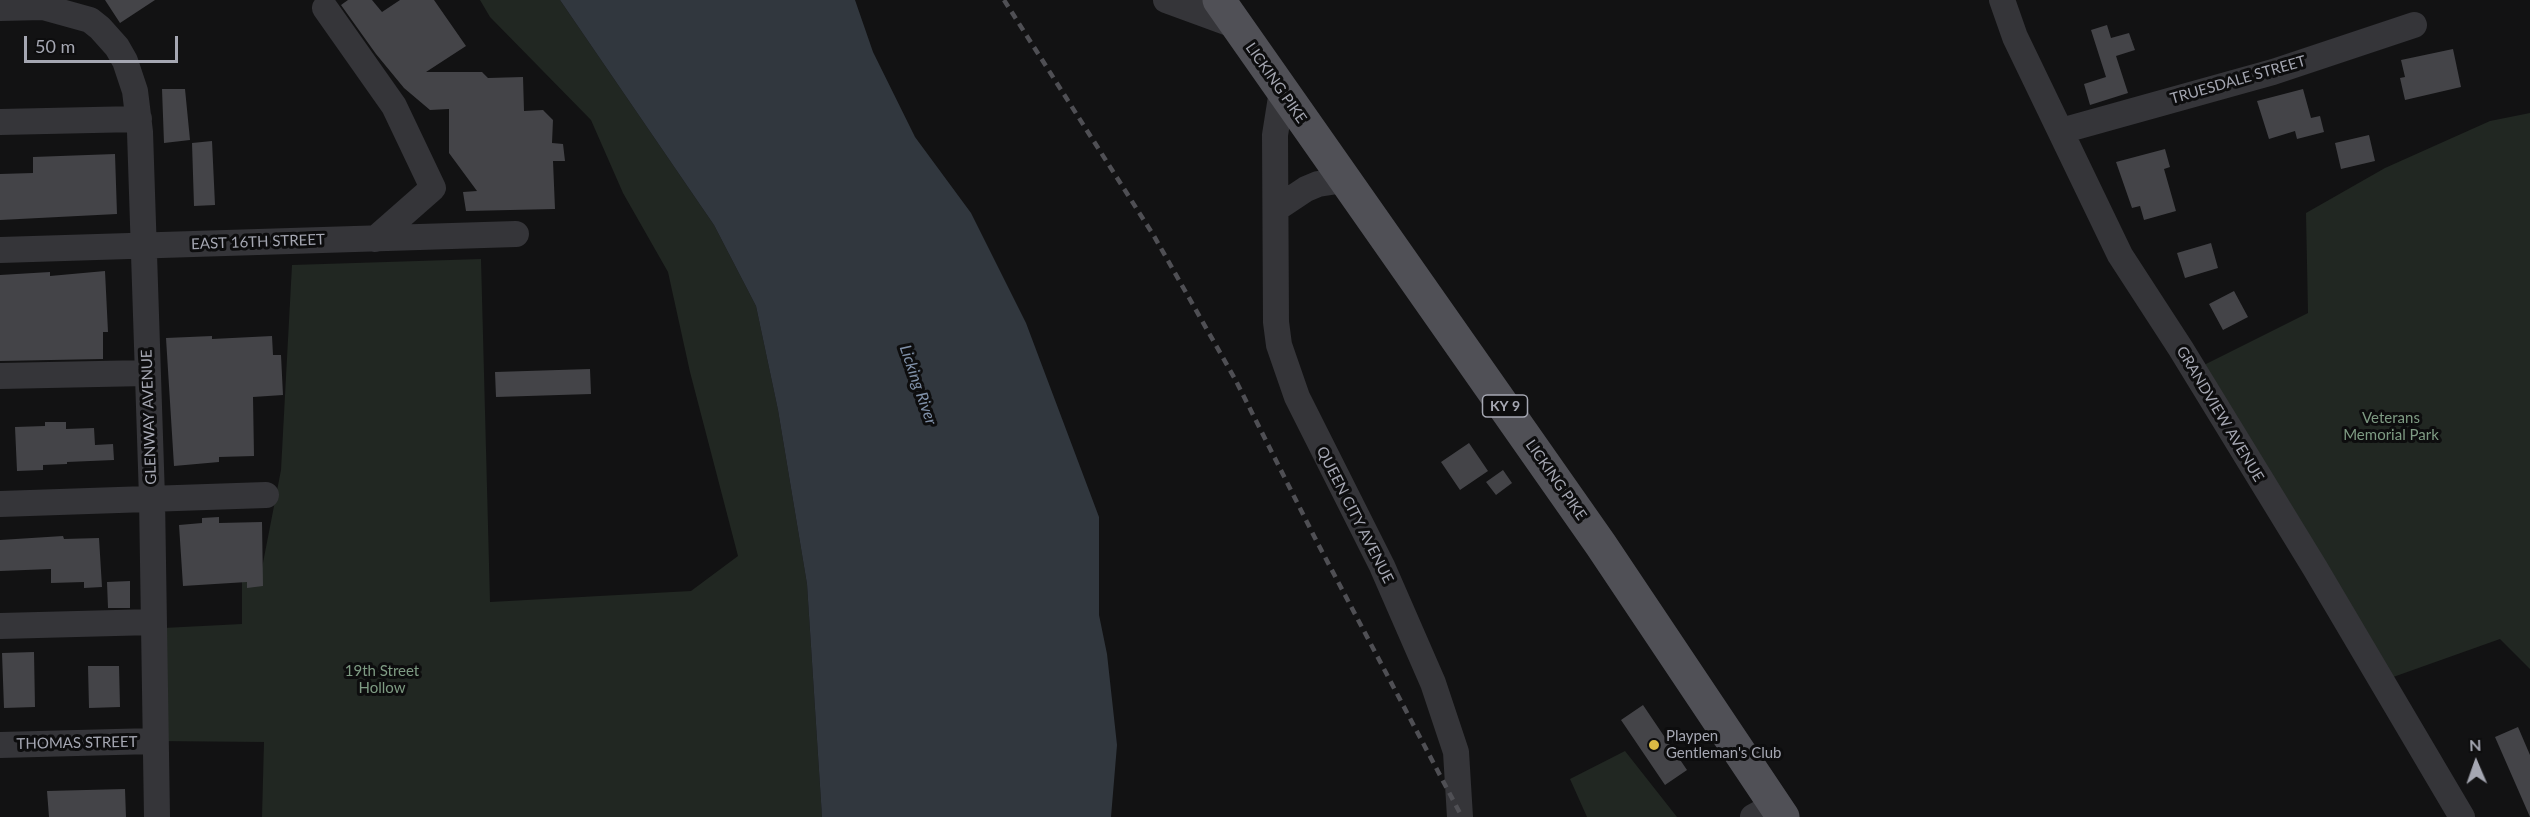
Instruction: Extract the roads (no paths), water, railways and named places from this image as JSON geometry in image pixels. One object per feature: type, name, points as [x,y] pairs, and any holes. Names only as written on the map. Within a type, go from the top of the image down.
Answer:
[{"type":"main road","name":"LICKING PIKE","points":[[1228,13],[1588,526],[1771,813]]},
{"type":"street","points":[[1166,0],[1228,13]]},
{"type":"street","name":"GRANDVIEW AVENUE","points":[[2002,0],[2015,37],[2120,255],[2181,349],[2315,568],[2462,817]]},
{"type":"street","name":"GLENWAY AVENUE","points":[[0,8],[43,7],[61,10],[90,20],[117,47],[125,61],[135,91],[139,118],[152,498],[154,741],[157,817]]},
{"type":"street","points":[[325,8],[394,106],[433,188],[375,239]]},
{"type":"street","name":"TRUESDALE STREET","points":[[2061,131],[2273,72],[2414,25]]},
{"type":"street","name":"QUEEN CITY AVENUE","points":[[1282,91],[1275,135],[1276,322],[1279,345],[1297,397],[1382,566],[1433,683],[1456,752],[1460,817]]},
{"type":"street","points":[[0,122],[139,118]]},
{"type":"street","points":[[1276,209],[1306,189],[1318,184],[1344,180]]},
{"type":"street","name":"EAST 16TH STREET","points":[[0,250],[516,234]]},
{"type":"street","points":[[0,376],[147,373]]},
{"type":"street","points":[[0,504],[266,495]]},
{"type":"street","points":[[0,626],[154,622]]},
{"type":"street","name":"THOMAS STREET","points":[[0,745],[154,741]]},
{"type":"water","name":"Licking River","points":[[560,0],[855,0],[873,52],[915,137],[971,213],[1026,323],[1099,517],[1099,615],[1107,654],[1117,745],[1111,817],[822,817],[807,584],[778,410],[756,306],[714,225]]},
{"type":"railway","points":[[1004,0],[1154,236],[1235,379],[1316,540],[1462,817]]},
{"type":"place","name":"Playpen Gentleman's Club","points":[[1654,745]]},
{"type":"park label","name":"Veterans Memorial Park","points":[[2391,426]]},
{"type":"park label","name":"19th Street Hollow","points":[[382,680]]}]
